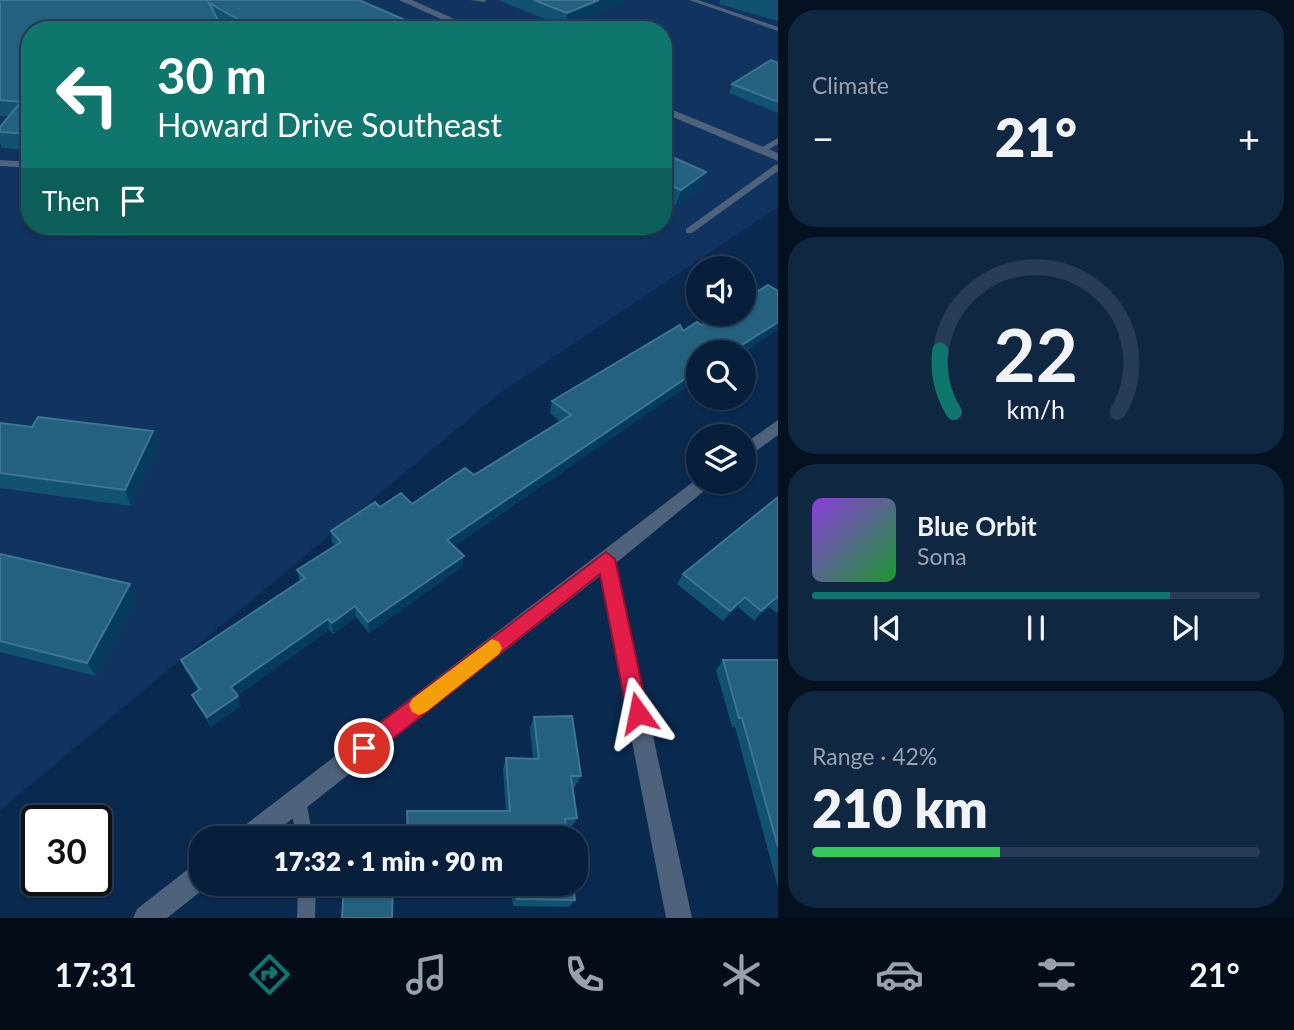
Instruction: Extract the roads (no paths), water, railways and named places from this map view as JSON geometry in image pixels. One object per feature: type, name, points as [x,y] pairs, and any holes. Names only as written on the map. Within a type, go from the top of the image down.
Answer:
[{"type":"street","points":[[404,0],[453,21]]},
{"type":"street","points":[[672,113],[778,158]]},
{"type":"street","points":[[756,443],[778,426]]},
{"type":"street","points":[[264,826],[690,494]]},
{"type":"street","points":[[606,559],[679,918]]},
{"type":"street","points":[[146,918],[189,884]]},
{"type":"lane","points":[[473,0],[484,0]]},
{"type":"lane","points":[[692,0],[778,29]]},
{"type":"lane","points":[[761,150],[778,140]]},
{"type":"lane","points":[[0,163],[21,164]]},
{"type":"lane","points":[[689,231],[778,167]]},
{"type":"lane","points":[[298,800],[303,826]]},
{"type":"lane","points":[[306,918],[307,896]]}]
